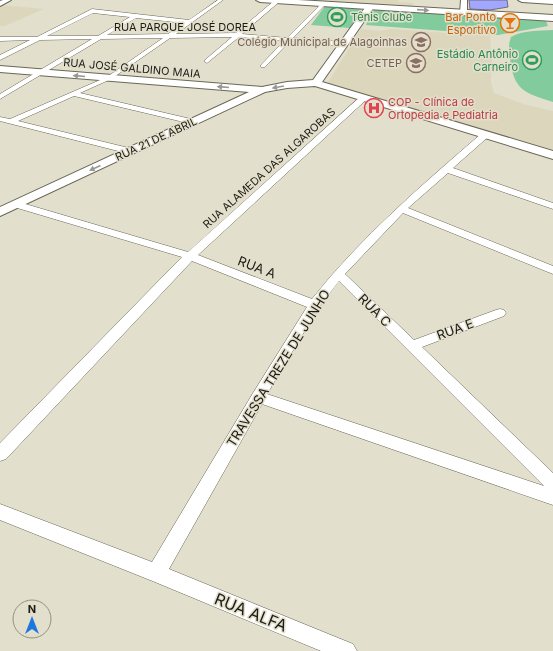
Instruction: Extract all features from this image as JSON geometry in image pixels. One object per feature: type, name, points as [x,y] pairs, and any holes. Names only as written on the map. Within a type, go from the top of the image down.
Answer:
[{"type":"main road","points":[[260,0],[303,1],[323,4],[553,18]]},
{"type":"main road","points":[[522,0],[553,2]]},
{"type":"street","points":[[0,4],[8,0]]},
{"type":"street","points":[[10,122],[109,78],[221,0]]},
{"type":"street","points":[[464,0],[464,13]]},
{"type":"street","points":[[207,62],[236,35],[277,1]]},
{"type":"street","points":[[263,66],[290,40],[323,4]]},
{"type":"street","points":[[370,7],[316,82],[553,155]]},
{"type":"street","name":"RUA PARQUE JOSÉ DOREA","points":[[38,38],[92,11],[191,22]]},
{"type":"street","name":"RUA PARQUE JOSÉ DOREA","points":[[98,37],[135,16]]},
{"type":"street","name":"RUA PARQUE JOSÉ DOREA","points":[[0,39],[236,35],[344,44]]},
{"type":"street","points":[[0,97],[98,37]]},
{"type":"street","points":[[0,58],[38,38]]},
{"type":"street","name":"RUA JOSÉ GALDINO MAIA","points":[[0,69],[262,90]]},
{"type":"street","name":"RUA 21 DE ABRIL","points":[[0,212],[262,90],[293,84],[316,82]]},
{"type":"street","points":[[74,94],[192,122]]},
{"type":"street","name":"RUA ALAMEDA DAS ALGAROBAS","points":[[0,454],[190,256],[364,98]]},
{"type":"street","points":[[0,119],[130,151]]},
{"type":"street","name":"TRAVESSA TREZE DE JUNHO","points":[[156,573],[258,397],[314,305],[338,274],[401,209],[485,135]]},
{"type":"street","points":[[446,169],[553,206]]},
{"type":"street","name":"RUA A","points":[[18,204],[190,256],[314,305]]},
{"type":"street","points":[[401,209],[553,270]]},
{"type":"street","name":"RUA C","points":[[338,274],[553,484]]},
{"type":"street","name":"RUA E","points":[[411,346],[500,313]]},
{"type":"street","points":[[258,397],[553,497]]},
{"type":"street","name":"RUA ALFA","points":[[0,512],[156,573],[346,651]]},
{"type":"shaded area","points":[[310,0],[399,0],[398,2],[413,3],[412,9],[308,2]]},
{"type":"shaded area","points":[[0,6],[44,9],[5,26],[0,26]]},
{"type":"shaded area","points":[[361,29],[379,31],[392,29],[490,36],[492,60],[491,82],[494,93],[526,105],[553,111],[553,150],[327,84]]},
{"type":"green space","name":"Tênis Clube","points":[[325,6],[361,9],[350,28],[311,25]]},
{"type":"green space","points":[[373,9],[546,21],[548,26],[498,35],[366,25]]},
{"type":"green space","name":"Estádio Antônio Carneiro","points":[[553,30],[553,102],[528,93],[518,84],[514,78],[512,69],[509,43],[511,37],[521,33]]},
{"type":"building","points":[[469,0],[507,0],[508,7],[490,10],[470,9]]},
{"type":"place","name":"Tênis Clube","points":[[337,17]]},
{"type":"place","name":"Bar Ponto Esportivo","points":[[510,23]]},
{"type":"place","name":"Colégio Municipal de Alagoinhas","points":[[421,42]]},
{"type":"place","name":"Estádio Antônio Carneiro","points":[[532,60]]},
{"type":"place","name":"CETEP","points":[[416,63]]},
{"type":"place","name":"COP - Clínica de Ortopedia e Pediatria","points":[[374,108]]}]
